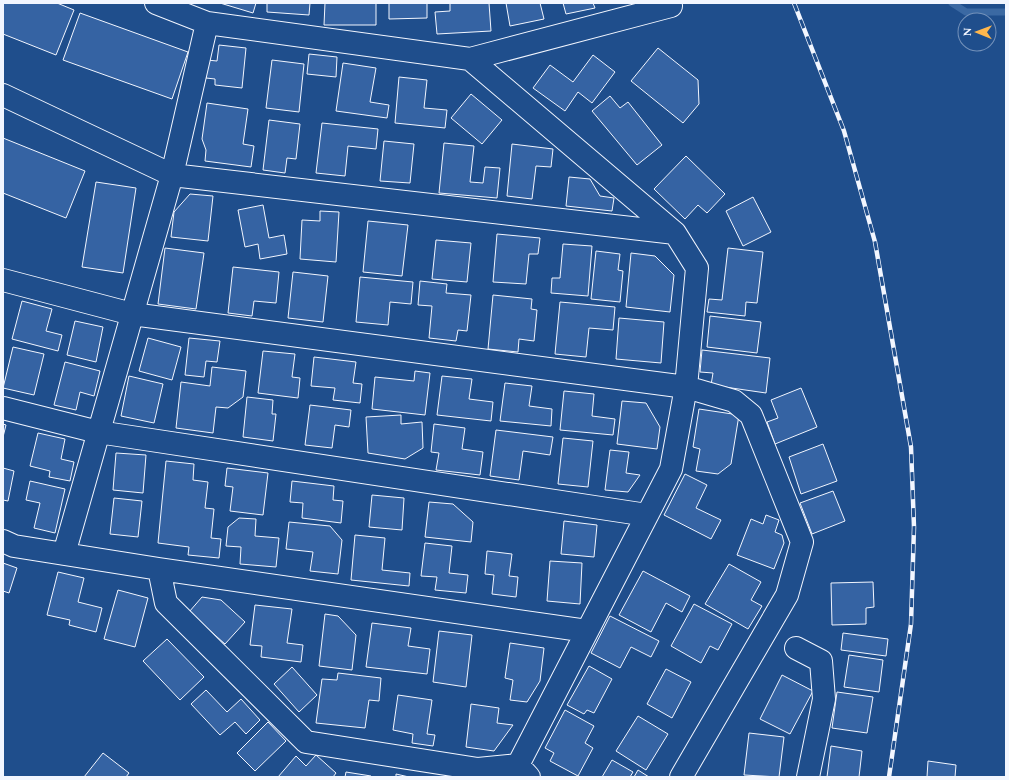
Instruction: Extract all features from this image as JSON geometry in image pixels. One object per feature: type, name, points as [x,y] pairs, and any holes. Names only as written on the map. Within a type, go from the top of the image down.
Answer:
[{"type":"street","points":[[156,3],[206,23],[470,59],[671,6],[670,3]]},
{"type":"street","points":[[64,554],[172,175],[206,23]]},
{"type":"street","points":[[470,59],[675,233],[697,268],[686,387],[671,469],[587,631],[524,771]]},
{"type":"street","points":[[3,95],[172,175],[675,233]]},
{"type":"street","points":[[3,280],[132,314],[686,387],[734,401],[751,415],[802,542],[787,595],[681,777]]},
{"type":"street","points":[[3,408],[98,432],[647,515]]},
{"type":"street","points":[[3,541],[14,546],[159,569],[587,631]]},
{"type":"street","points":[[159,569],[166,603],[306,742],[478,769],[524,771]]},
{"type":"street","points":[[796,648],[821,661],[824,699],[808,777]]},
{"type":"street","points":[[496,777],[524,771]]},
{"type":"building","points":[[3,3],[57,3],[74,10],[56,55],[3,34]]},
{"type":"building","points":[[220,3],[256,3],[253,13]]},
{"type":"building","points":[[267,3],[310,3],[309,15],[267,12]]},
{"type":"building","points":[[325,3],[376,3],[376,25],[324,25]]},
{"type":"building","points":[[389,3],[427,3],[427,18],[389,19]]},
{"type":"building","points":[[450,3],[489,3],[491,31],[437,34],[435,12],[450,11]]},
{"type":"building","points":[[506,3],[540,3],[544,19],[510,26]]},
{"type":"building","points":[[563,3],[593,3],[595,8],[566,14]]},
{"type":"building","points":[[80,13],[188,52],[172,99],[63,60]]},
{"type":"building","points":[[219,45],[246,48],[242,88],[215,85],[215,79],[206,78],[207,60],[217,61]]},
{"type":"building","points":[[658,48],[698,80],[699,104],[683,123],[631,81]]},
{"type":"building","points":[[309,54],[337,57],[336,77],[307,74]]},
{"type":"building","points":[[593,55],[615,72],[592,103],[578,92],[565,111],[533,88],[550,65],[573,82]]},
{"type":"building","points":[[272,60],[304,64],[299,112],[266,108]]},
{"type":"building","points":[[343,63],[376,68],[370,102],[389,105],[387,118],[336,111]]},
{"type":"building","points":[[399,77],[427,80],[424,108],[447,110],[445,128],[395,123]]},
{"type":"building","points":[[471,94],[502,120],[482,144],[451,118]]},
{"type":"building","points":[[610,96],[620,108],[628,102],[662,145],[637,165],[592,111]]},
{"type":"building","points":[[207,103],[248,109],[243,144],[254,146],[251,167],[205,161],[206,150],[202,139]]},
{"type":"building","points":[[269,120],[300,124],[296,159],[287,158],[285,173],[263,170]]},
{"type":"building","points":[[322,123],[378,129],[376,149],[348,146],[345,176],[316,173]]},
{"type":"building","points":[[3,138],[85,171],[66,218],[3,193]]},
{"type":"building","points":[[384,141],[414,144],[410,183],[380,181]]},
{"type":"building","points":[[444,143],[474,146],[470,182],[483,183],[485,167],[500,168],[497,198],[439,193]]},
{"type":"building","points":[[512,144],[553,149],[551,167],[536,166],[532,199],[507,196]]},
{"type":"building","points":[[686,156],[725,194],[707,213],[698,205],[685,219],[654,189]]},
{"type":"building","points":[[569,177],[590,179],[600,196],[614,198],[612,211],[566,206]]},
{"type":"building","points":[[96,182],[136,188],[123,273],[82,267]]},
{"type":"building","points":[[190,194],[213,196],[208,241],[171,237],[174,212]]},
{"type":"building","points":[[753,197],[771,232],[743,246],[726,211]]},
{"type":"building","points":[[263,205],[269,238],[284,235],[287,254],[260,259],[258,244],[245,247],[238,210]]},
{"type":"building","points":[[320,211],[339,212],[336,262],[300,259],[302,220],[320,221]]},
{"type":"building","points":[[368,221],[408,225],[402,276],[363,272]]},
{"type":"building","points":[[497,234],[540,238],[538,254],[529,254],[526,284],[493,282]]},
{"type":"building","points":[[436,240],[471,243],[467,282],[432,279]]},
{"type":"building","points":[[563,244],[592,246],[588,296],[551,293],[552,278],[560,278]]},
{"type":"building","points":[[165,248],[204,253],[196,309],[158,304]]},
{"type":"building","points":[[728,248],[763,252],[757,303],[746,302],[745,316],[707,312],[709,299],[722,300]]},
{"type":"building","points":[[596,251],[620,254],[618,270],[623,271],[620,302],[591,299]]},
{"type":"building","points":[[631,253],[655,256],[674,275],[670,312],[626,307]]},
{"type":"building","points":[[233,267],[279,272],[276,303],[254,301],[252,316],[228,313]]},
{"type":"building","points":[[293,272],[328,276],[323,322],[288,318]]},
{"type":"building","points":[[360,277],[413,282],[411,304],[390,302],[388,325],[356,322]]},
{"type":"building","points":[[420,281],[447,284],[446,293],[471,295],[467,331],[458,330],[456,341],[429,338],[432,306],[418,305]]},
{"type":"building","points":[[493,295],[532,299],[531,309],[537,310],[534,341],[519,339],[518,352],[488,349]]},
{"type":"building","points":[[22,301],[52,309],[46,331],[62,335],[58,351],[12,339]]},
{"type":"building","points":[[560,302],[615,307],[613,330],[589,328],[586,357],[555,354]]},
{"type":"building","points":[[710,316],[761,322],[757,353],[707,347]]},
{"type":"building","points":[[619,318],[664,322],[661,363],[616,359]]},
{"type":"building","points":[[75,321],[103,327],[96,362],[67,355]]},
{"type":"building","points":[[148,338],[181,347],[172,380],[139,371]]},
{"type":"building","points":[[189,338],[220,341],[217,362],[206,361],[204,377],[185,375]]},
{"type":"building","points":[[13,347],[44,354],[34,395],[3,388]]},
{"type":"building","points":[[702,350],[770,358],[766,393],[711,385],[713,373],[700,372]]},
{"type":"building","points":[[263,351],[295,354],[292,377],[300,378],[298,398],[258,393]]},
{"type":"building","points":[[314,357],[356,362],[353,383],[362,384],[360,403],[333,400],[335,388],[311,386]]},
{"type":"building","points":[[65,362],[100,371],[94,396],[80,392],[76,410],[54,405]]},
{"type":"building","points":[[212,367],[246,371],[243,397],[228,408],[216,407],[213,433],[176,428],[181,382],[210,386]]},
{"type":"building","points":[[415,371],[430,373],[425,415],[372,409],[375,377],[414,381]]},
{"type":"building","points":[[129,376],[163,384],[154,423],[121,416]]},
{"type":"building","points":[[442,376],[472,379],[469,399],[493,402],[491,421],[437,415]]},
{"type":"building","points":[[505,383],[532,386],[529,406],[552,409],[551,426],[500,421]]},
{"type":"building","points":[[801,388],[817,427],[775,444],[767,422],[778,418],[771,400]]},
{"type":"building","points":[[564,391],[594,394],[592,416],[615,419],[613,435],[560,430]]},
{"type":"building","points":[[247,397],[273,400],[272,414],[276,414],[273,441],[243,437]]},
{"type":"building","points":[[622,401],[646,403],[660,427],[657,449],[617,444]]},
{"type":"building","points":[[310,405],[351,410],[349,427],[335,425],[332,448],[305,445]]},
{"type":"building","points":[[699,409],[739,415],[731,464],[718,474],[696,471],[700,449],[693,447]]},
{"type":"building","points":[[401,415],[401,424],[422,422],[423,448],[405,459],[368,453],[366,417]]},
{"type":"building","points":[[3,424],[6,425],[3,437]]},
{"type":"building","points":[[434,424],[465,428],[462,449],[483,452],[480,475],[436,470],[439,453],[431,452]]},
{"type":"building","points":[[496,430],[553,437],[550,455],[523,451],[519,480],[490,476]]},
{"type":"building","points":[[38,433],[65,439],[61,459],[74,462],[70,481],[49,477],[50,471],[30,466]]},
{"type":"building","points":[[563,438],[593,441],[588,487],[558,484]]},
{"type":"building","points":[[823,444],[837,481],[801,494],[789,457]]},
{"type":"building","points":[[610,450],[629,452],[626,473],[640,475],[628,492],[605,490]]},
{"type":"building","points":[[116,453],[146,455],[143,493],[113,490]]},
{"type":"building","points":[[166,461],[194,464],[193,480],[208,482],[205,508],[214,509],[211,538],[221,539],[219,558],[188,555],[189,547],[158,543]]},
{"type":"building","points":[[3,468],[14,471],[8,501],[3,500]]},
{"type":"building","points":[[227,468],[268,473],[263,515],[230,511],[233,487],[225,486]]},
{"type":"building","points":[[685,474],[707,485],[696,508],[721,520],[711,539],[664,515]]},
{"type":"building","points":[[30,481],[65,489],[55,533],[34,528],[40,503],[26,500]]},
{"type":"building","points":[[292,481],[334,486],[333,500],[343,501],[341,523],[302,518],[303,503],[290,502]]},
{"type":"building","points":[[833,491],[845,521],[812,534],[800,503]]},
{"type":"building","points":[[372,495],[404,498],[402,530],[369,527]]},
{"type":"building","points":[[114,498],[142,501],[138,537],[110,534]]},
{"type":"building","points":[[429,502],[453,504],[473,522],[471,542],[425,537]]},
{"type":"building","points":[[766,515],[779,520],[775,532],[782,535],[784,543],[774,569],[737,555],[751,519],[763,524]]},
{"type":"building","points":[[239,518],[256,519],[255,536],[279,538],[276,567],[240,564],[241,547],[226,546],[228,527]]},
{"type":"building","points":[[564,521],[597,525],[594,557],[561,554]]},
{"type":"building","points":[[289,522],[330,526],[342,540],[338,574],[310,571],[313,552],[286,549]]},
{"type":"building","points":[[355,535],[385,538],[382,570],[410,573],[409,586],[351,580]]},
{"type":"building","points":[[425,543],[452,546],[449,573],[468,575],[466,593],[435,590],[437,577],[421,576]]},
{"type":"building","points":[[487,551],[512,554],[509,576],[518,577],[516,597],[492,594],[494,575],[485,574]]},
{"type":"building","points":[[550,561],[582,563],[580,604],[547,601]]},
{"type":"building","points":[[3,563],[17,568],[9,593],[3,591]]},
{"type":"building","points":[[729,564],[761,582],[751,600],[762,606],[748,629],[705,604]]},
{"type":"building","points":[[643,571],[690,596],[682,612],[666,603],[651,632],[619,615]]},
{"type":"building","points":[[58,572],[84,578],[78,602],[102,608],[96,632],[69,625],[70,620],[47,615]]},
{"type":"building","points":[[873,582],[874,607],[866,608],[866,624],[832,625],[831,583]]},
{"type":"building","points":[[118,590],[148,598],[135,647],[104,639]]},
{"type":"building","points":[[202,597],[221,600],[245,622],[225,644],[189,612]]},
{"type":"building","points":[[694,604],[732,624],[718,650],[710,646],[701,663],[671,646]]},
{"type":"building","points":[[255,605],[292,609],[287,643],[303,645],[301,662],[261,657],[262,646],[250,645]]},
{"type":"building","points":[[325,614],[338,616],[356,635],[352,670],[319,666]]},
{"type":"building","points":[[610,616],[659,641],[651,657],[631,647],[620,668],[591,653]]},
{"type":"building","points":[[372,623],[411,628],[408,646],[430,649],[427,674],[366,667]]},
{"type":"building","points":[[439,631],[472,635],[466,687],[433,682]]},
{"type":"building","points":[[843,633],[888,639],[886,656],[841,650]]},
{"type":"building","points":[[167,639],[204,677],[180,700],[143,661]]},
{"type":"building","points":[[510,643],[544,648],[540,681],[527,702],[510,700],[513,680],[505,678]]},
{"type":"building","points":[[849,655],[883,660],[879,692],[844,687]]},
{"type":"building","points":[[589,666],[612,679],[594,713],[587,710],[584,714],[567,705]]},
{"type":"building","points":[[292,667],[317,695],[299,712],[274,684]]},
{"type":"building","points":[[666,669],[691,682],[672,718],[647,704]]},
{"type":"building","points":[[338,673],[381,678],[379,701],[369,700],[365,728],[316,723],[322,679],[337,680]]},
{"type":"building","points":[[782,675],[813,691],[790,734],[760,719]]},
{"type":"building","points":[[206,690],[227,712],[241,699],[260,720],[246,734],[235,722],[220,735],[191,704]]},
{"type":"building","points":[[837,692],[873,697],[867,733],[832,728]]},
{"type":"building","points":[[398,695],[432,700],[427,734],[435,735],[433,746],[412,743],[413,734],[393,730]]},
{"type":"building","points":[[471,704],[499,708],[497,723],[513,725],[494,751],[466,747]]},
{"type":"building","points":[[565,710],[594,726],[585,743],[593,748],[578,776],[550,761],[554,753],[545,748]]},
{"type":"building","points":[[638,716],[668,734],[646,770],[616,751]]},
{"type":"building","points":[[268,722],[286,741],[255,771],[237,753]]},
{"type":"building","points":[[749,733],[784,737],[779,777],[744,775]]},
{"type":"building","points":[[831,746],[862,751],[859,777],[827,777]]},
{"type":"building","points":[[103,753],[129,773],[126,777],[84,777]]},
{"type":"building","points":[[316,755],[336,773],[333,777],[278,777],[296,756],[306,766]]},
{"type":"building","points":[[612,760],[633,772],[630,777],[602,777]]},
{"type":"building","points":[[928,761],[956,765],[955,777],[927,777]]},
{"type":"building","points":[[638,770],[649,777],[634,777]]},
{"type":"building","points":[[346,772],[371,776],[371,777],[345,777]]},
{"type":"building","points":[[396,774],[409,777],[396,777]]},
{"type":"waterway","points":[[952,3],[966,12],[1006,12]]},
{"type":"railway","points":[[794,3],[844,131],[875,242],[911,447],[914,527],[911,624],[889,777]]}]
